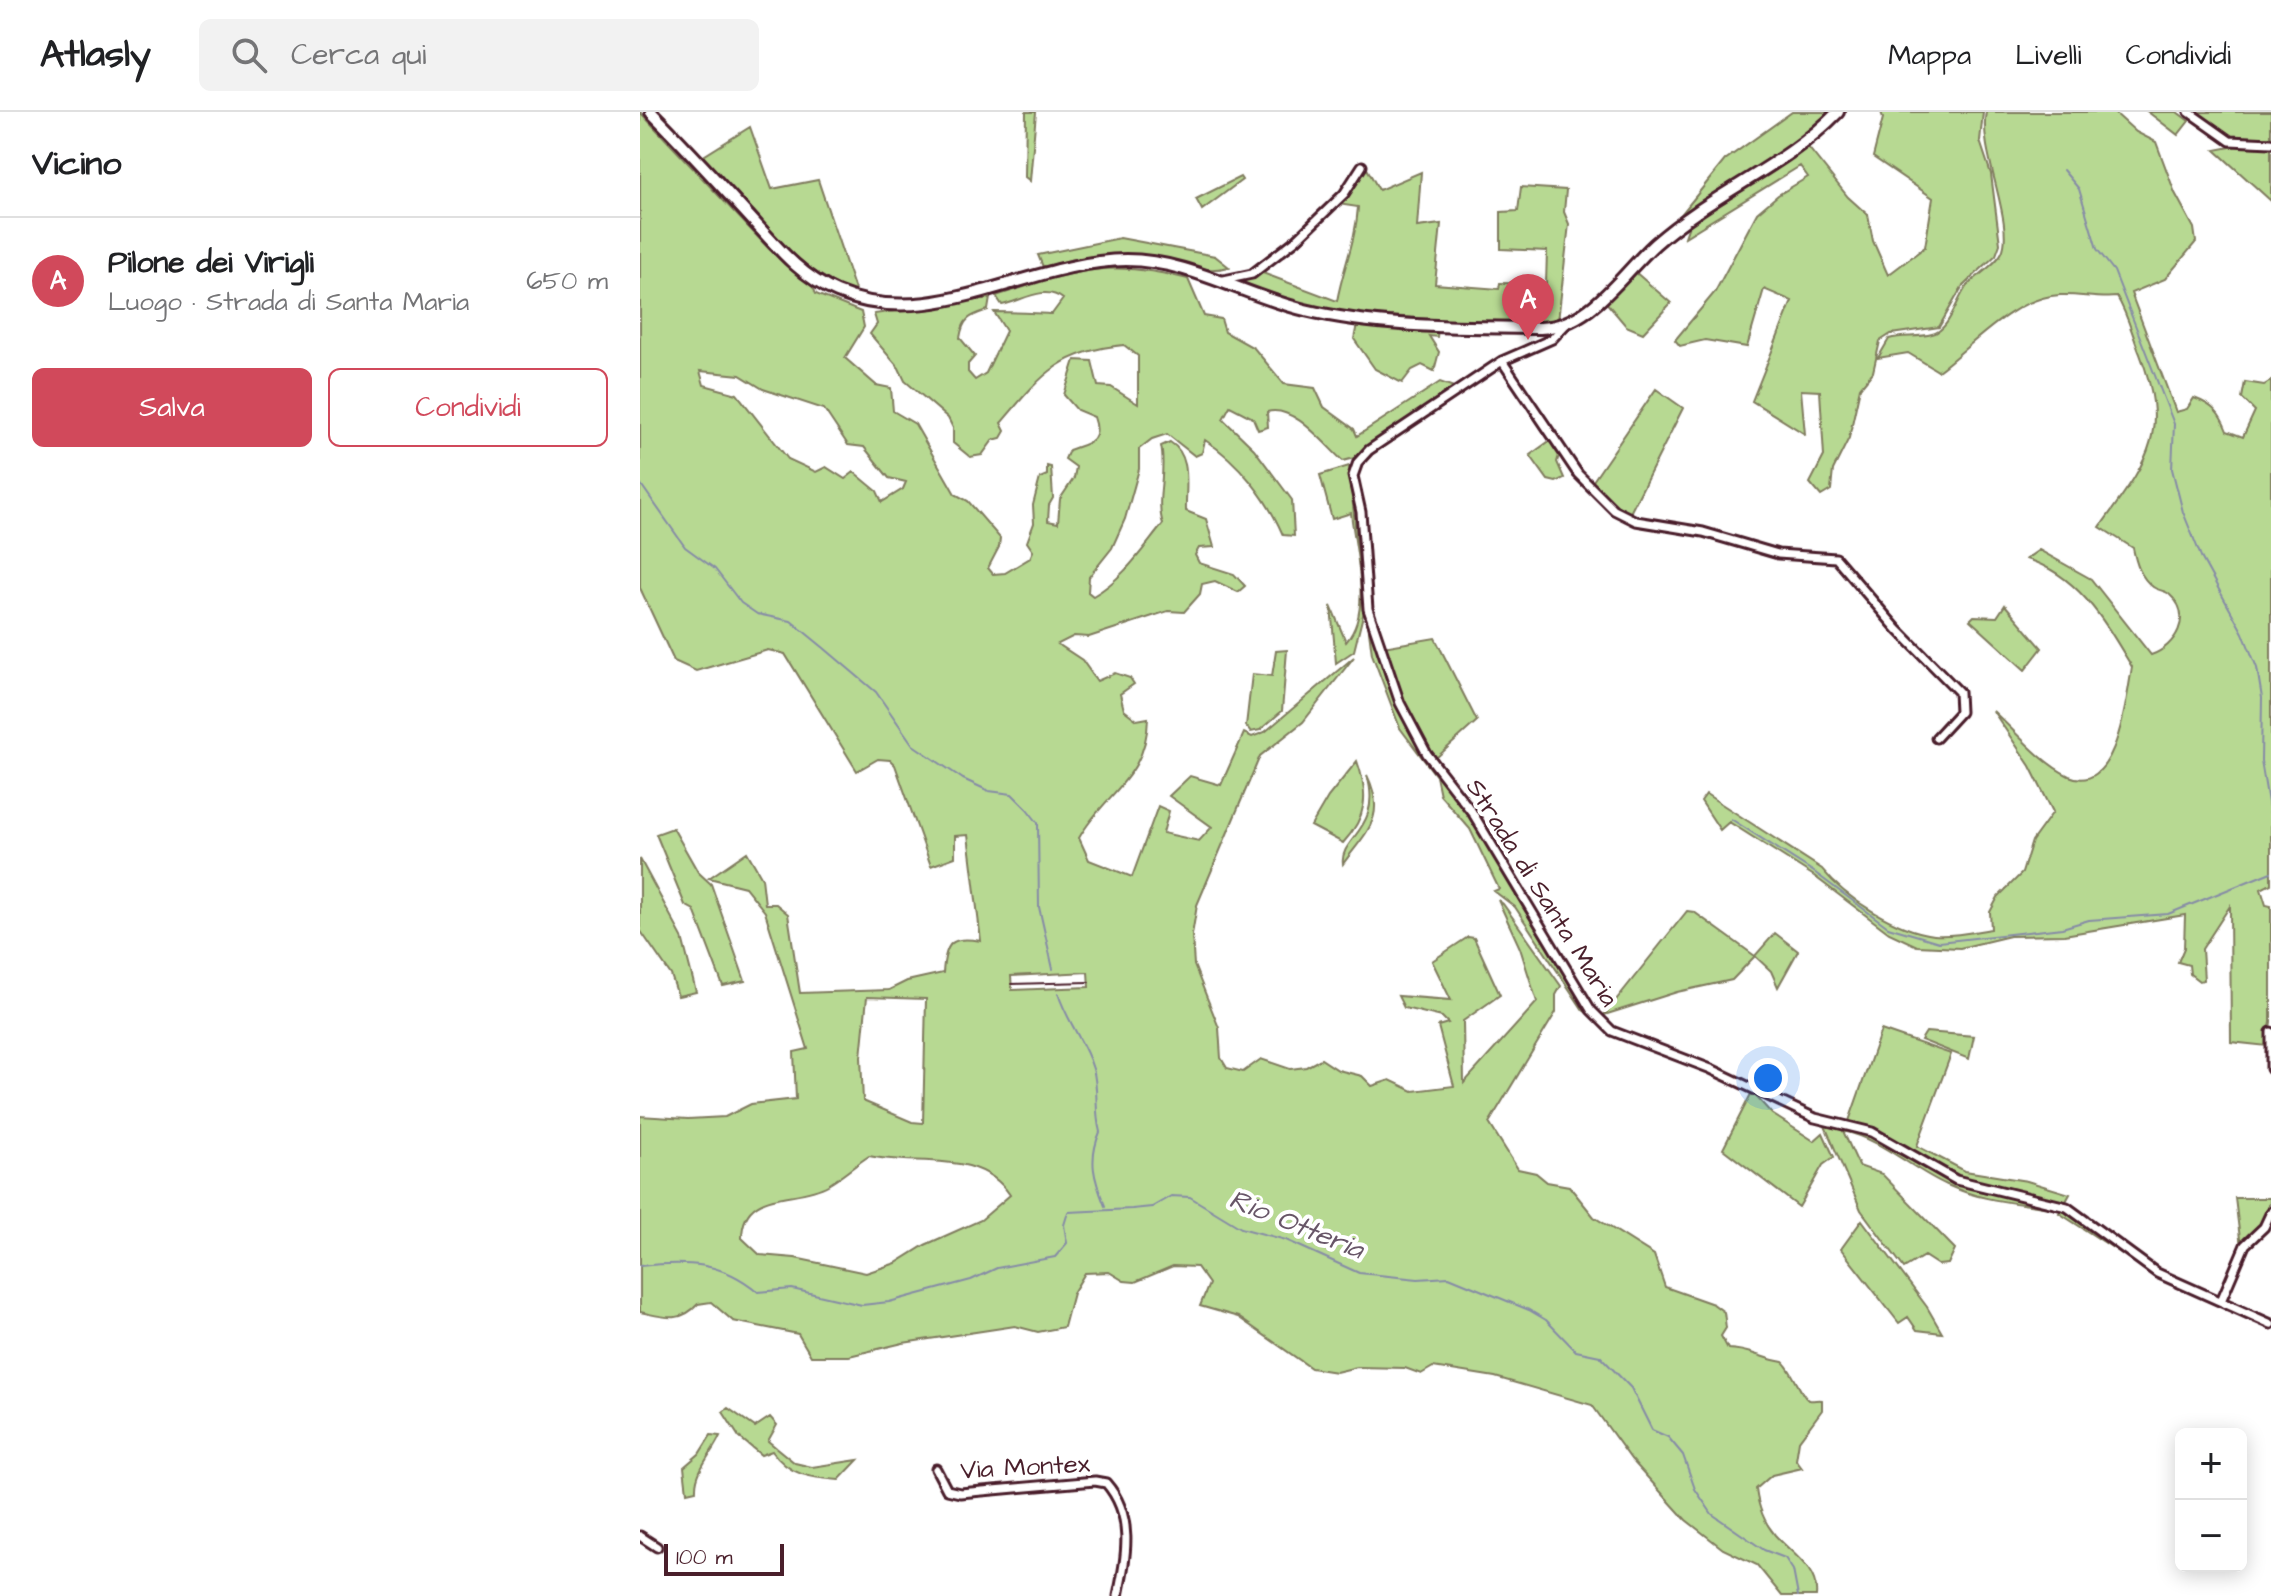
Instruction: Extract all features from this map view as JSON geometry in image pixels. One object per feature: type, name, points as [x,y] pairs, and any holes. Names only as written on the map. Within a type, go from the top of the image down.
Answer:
[{"type":"main road","points":[[651,112],[791,261],[825,287],[855,299],[881,304],[924,304],[1073,266],[1114,261],[1160,264],[1278,303],[1340,317],[1540,328],[1567,322],[1591,308],[1675,228],[1789,156],[1838,112]]},
{"type":"street","points":[[2189,112],[2230,141],[2271,143]]},
{"type":"street","points":[[1218,281],[1256,272],[1334,204],[1362,166]]},
{"type":"street","name":"Strada di Santa Maria","points":[[1567,322],[1545,343],[1502,361],[1369,450],[1358,462],[1354,480],[1361,512],[1368,609],[1400,703],[1422,745],[1472,812],[1591,1010],[1612,1031],[1711,1069],[1815,1118],[1867,1130],[1956,1180],[2069,1208],[2153,1271],[2271,1324]]},
{"type":"street","points":[[1502,361],[1582,479],[1623,516],[1651,525],[1703,532],[1778,554],[1827,556],[1843,562],[1897,629],[1961,695],[1960,712],[1936,738]]},
{"type":"street","points":[[2271,1032],[2271,1069]]},
{"type":"street","points":[[2221,1301],[2245,1245],[2264,1227],[2271,1212]]},
{"type":"street","name":"Via Montex","points":[[936,1469],[947,1490],[960,1493],[1095,1481],[1106,1483],[1118,1502],[1127,1535],[1118,1596]]},
{"type":"street","points":[[640,1536],[657,1547]]},
{"type":"green space","points":[[640,112],[769,249],[813,287],[816,294],[861,312],[864,327],[845,358],[876,385],[891,388],[893,411],[915,424],[955,494],[968,501],[1000,538],[999,547],[988,568],[993,574],[1005,573],[1030,558],[1033,551],[1027,542],[1034,523],[1033,505],[1040,478],[1047,475],[1047,466],[1051,467],[1053,498],[1049,505],[1048,521],[1058,523],[1060,499],[1074,478],[1076,467],[1065,459],[1069,450],[1088,443],[1097,432],[1094,417],[1077,410],[1064,395],[1075,360],[1092,361],[1098,386],[1111,387],[1138,404],[1138,356],[1124,345],[1083,353],[1067,360],[1040,379],[1001,423],[1005,431],[1001,438],[993,440],[982,455],[970,457],[953,443],[953,428],[948,418],[905,381],[899,368],[870,334],[877,324],[874,314],[990,298],[988,310],[968,319],[960,338],[975,356],[968,364],[968,372],[975,380],[986,373],[1006,331],[994,312],[1052,314],[1063,299],[1041,293],[1002,305],[996,296],[1090,270],[1112,268],[1160,272],[1188,279],[1204,316],[1221,319],[1225,332],[1254,348],[1284,384],[1315,388],[1324,407],[1354,429],[1357,436],[1440,382],[1454,387],[1358,457],[1343,461],[1308,427],[1288,414],[1267,412],[1268,427],[1258,430],[1253,418],[1230,406],[1223,419],[1254,449],[1292,500],[1294,536],[1283,535],[1251,482],[1205,440],[1202,453],[1195,456],[1167,434],[1152,439],[1139,449],[1139,469],[1125,519],[1112,548],[1089,577],[1088,592],[1093,596],[1114,581],[1163,524],[1160,505],[1161,446],[1170,442],[1182,455],[1185,464],[1186,511],[1206,519],[1214,547],[1199,548],[1195,555],[1199,563],[1234,574],[1245,586],[1238,592],[1215,581],[1202,584],[1200,594],[1184,612],[1168,611],[1089,637],[1074,636],[1058,644],[1082,660],[1097,681],[1115,673],[1130,678],[1134,684],[1120,694],[1124,710],[1137,720],[1148,718],[1146,738],[1133,770],[1079,838],[1089,860],[1132,877],[1158,806],[1169,811],[1163,833],[1199,841],[1212,827],[1169,796],[1190,776],[1221,785],[1244,733],[1252,737],[1265,732],[1354,657],[1303,722],[1260,756],[1197,905],[1192,935],[1194,965],[1219,1028],[1221,1058],[1227,1068],[1243,1072],[1261,1059],[1290,1069],[1306,1067],[1321,1059],[1338,1070],[1362,1076],[1372,1086],[1390,1080],[1413,1091],[1454,1086],[1438,1026],[1448,1023],[1442,1017],[1404,1008],[1398,996],[1451,1000],[1432,961],[1468,937],[1474,938],[1500,995],[1463,1021],[1464,1083],[1537,1002],[1520,948],[1498,900],[1503,904],[1561,986],[1556,995],[1556,1012],[1489,1123],[1518,1169],[1536,1173],[1547,1182],[1569,1186],[1594,1217],[1654,1255],[1665,1287],[1713,1304],[1724,1312],[1726,1328],[1721,1336],[1728,1349],[1783,1362],[1807,1399],[1822,1400],[1822,1410],[1799,1441],[1796,1460],[1802,1468],[1772,1475],[1756,1489],[1768,1525],[1809,1570],[1816,1586],[1816,1596],[1782,1596],[1757,1565],[1723,1549],[1686,1520],[1631,1459],[1592,1405],[1495,1377],[1433,1367],[1421,1374],[1405,1368],[1357,1367],[1336,1372],[1311,1368],[1238,1317],[1200,1306],[1209,1284],[1197,1267],[1173,1266],[1135,1282],[1124,1281],[1109,1272],[1085,1273],[1073,1293],[1064,1327],[1038,1332],[1015,1326],[903,1343],[849,1356],[811,1356],[798,1334],[733,1321],[711,1302],[698,1304],[678,1317],[640,1312],[640,1116],[688,1119],[725,1117],[751,1104],[796,1099],[794,1052],[808,1049],[765,912],[745,887],[709,878],[747,852],[762,878],[765,904],[776,904],[788,914],[800,993],[889,990],[907,981],[943,973],[948,947],[957,940],[981,941],[968,835],[955,836],[955,857],[931,866],[895,765],[890,760],[878,759],[857,771],[785,654],[768,650],[696,671],[674,661],[640,588]],"holes":[[[700,371],[740,375],[763,389],[824,409],[848,445],[864,447],[889,478],[906,482],[903,489],[882,502],[877,491],[854,472],[845,479],[826,467],[816,472],[788,459],[737,394],[704,385]],[[1088,972],[1089,987],[1012,990],[1011,976]],[[867,997],[926,999],[923,1123],[912,1122],[863,1101],[861,1057]],[[869,1156],[964,1165],[997,1180],[1010,1195],[981,1220],[925,1245],[896,1263],[866,1273],[795,1258],[760,1255],[742,1238],[744,1222],[751,1211],[761,1204],[828,1185]]]},
{"type":"green space","points":[[1026,112],[1036,112],[1030,181],[1025,177]]},
{"type":"green space","points":[[1792,112],[1833,112],[1811,134],[1675,222],[1725,160]]},
{"type":"green space","points":[[1881,112],[1983,112],[1980,141],[1991,174],[2000,244],[1996,255],[1962,287],[1939,327],[1891,334],[1880,341],[1873,372],[1860,388],[1849,438],[1833,470],[1831,490],[1821,496],[1810,483],[1824,456],[1820,391],[1801,390],[1805,434],[1752,401],[1792,301],[1764,289],[1747,347],[1705,340],[1680,346],[1675,340],[1715,292],[1757,213],[1778,195],[1808,177],[1800,166],[1685,237],[1690,222],[1808,147],[1848,197],[1868,215],[1873,241],[1888,275],[1925,247],[1933,198],[1873,157],[1883,118]]},
{"type":"green space","points":[[1986,112],[2114,112],[2136,132],[2156,142],[2175,193],[2194,228],[2196,242],[2165,279],[2131,293],[2176,412],[2187,409],[2194,398],[2215,410],[2227,431],[2243,437],[2255,411],[2242,398],[2245,382],[2264,385],[2271,381],[2271,884],[2261,889],[2266,905],[2271,906],[2271,1022],[2267,1046],[2231,1042],[2230,906],[2202,949],[2204,980],[2199,981],[2190,974],[2189,965],[2178,962],[2184,948],[2185,915],[2064,935],[2010,936],[1960,948],[1917,946],[1889,933],[1814,876],[1729,822],[1720,830],[1701,801],[1706,794],[1822,869],[1858,902],[1888,920],[1934,935],[1991,929],[1990,912],[1998,897],[2022,873],[2032,841],[2053,812],[2030,766],[1993,711],[2048,763],[2069,776],[2085,778],[2098,772],[2117,740],[2132,667],[2101,617],[2076,588],[2045,566],[2026,559],[2039,550],[2091,579],[2151,655],[2167,645],[2178,630],[2181,612],[2177,603],[2168,593],[2155,588],[2145,579],[2133,548],[2100,527],[2141,465],[2153,427],[2149,382],[2117,297],[2060,295],[2026,304],[1995,324],[1938,371],[1908,353],[1878,358],[1889,339],[1926,335],[1944,327],[1967,286],[2002,252],[2004,224],[1987,146]]},
{"type":"green space","points":[[2148,112],[2177,112],[2189,121],[2178,135]]},
{"type":"green space","points":[[2193,112],[2271,112],[2271,137],[2229,138]]},
{"type":"green space","points":[[750,127],[772,189],[818,180],[856,293],[811,269],[791,253],[702,157]]},
{"type":"green space","points":[[2246,144],[2271,147],[2271,201],[2215,150]]},
{"type":"green space","points":[[1365,165],[1379,190],[1421,172],[1417,227],[1441,224],[1435,284],[1499,289],[1500,283],[1546,284],[1547,251],[1501,249],[1501,212],[1518,211],[1521,187],[1566,190],[1564,212],[1569,224],[1558,321],[1489,323],[1347,313],[1305,305],[1227,280],[1246,280],[1260,272],[1337,301],[1358,207],[1338,204]]},
{"type":"green space","points":[[1240,177],[1242,180],[1202,210],[1196,199]]},
{"type":"green space","points":[[1120,238],[1215,256],[1229,267],[1208,269],[1143,255],[1118,254],[1080,258],[1043,267],[1038,255]]},
{"type":"green space","points":[[1634,271],[1671,303],[1643,333],[1626,326],[1605,301]]},
{"type":"green space","points":[[1357,324],[1438,329],[1437,337],[1429,336],[1439,352],[1434,371],[1422,365],[1412,370],[1402,383],[1375,369],[1354,339]]},
{"type":"green space","points":[[1656,389],[1683,408],[1629,515],[1591,484]]},
{"type":"green space","points":[[1551,440],[1560,452],[1557,462],[1564,478],[1556,482],[1548,480],[1530,455]]},
{"type":"green space","points":[[1349,466],[1364,611],[1354,651],[1336,663],[1331,606],[1346,642],[1359,614],[1360,580],[1351,513],[1332,519],[1320,475]]},
{"type":"green space","points":[[2005,605],[2042,648],[2025,670],[1970,620],[1974,616],[1997,617]]},
{"type":"green space","points":[[1368,623],[1388,685],[1411,734],[1483,836],[1597,1020],[1583,1010],[1515,907],[1494,891],[1499,889],[1470,829],[1440,795],[1436,776],[1400,728],[1372,654]]},
{"type":"green space","points":[[1435,638],[1477,721],[1435,759],[1404,703],[1383,647]]},
{"type":"green space","points":[[1287,650],[1282,711],[1260,730],[1251,732],[1246,726],[1252,674],[1272,676],[1276,651]]},
{"type":"green space","points":[[1357,761],[1364,805],[1357,824],[1343,843],[1311,826],[1328,797]]},
{"type":"green space","points":[[1367,775],[1373,790],[1375,813],[1372,823],[1343,864],[1347,847],[1360,830],[1369,808]]},
{"type":"green space","points":[[673,828],[698,872],[711,884],[745,981],[723,986],[694,910],[685,905],[656,834]]},
{"type":"green space","points":[[640,859],[682,937],[696,992],[678,996],[671,975],[640,930]]},
{"type":"green space","points":[[1687,911],[1694,912],[1755,956],[1732,980],[1677,992],[1604,1015]]},
{"type":"green space","points":[[1775,933],[1798,951],[1778,987],[1771,971],[1755,956]]},
{"type":"green space","points":[[1881,1030],[1951,1054],[1917,1146],[1965,1171],[2027,1181],[2070,1194],[2065,1203],[1967,1181],[1848,1124]]},
{"type":"green space","points":[[1926,1032],[1974,1036],[1969,1059],[1921,1040]]},
{"type":"green space","points":[[1752,1092],[1772,1114],[1814,1141],[1823,1133],[1834,1157],[1823,1165],[1799,1207],[1723,1149]]},
{"type":"green space","points":[[1832,1124],[1883,1140],[1956,1182],[2067,1210],[2130,1259],[2059,1213],[2061,1210],[1990,1199],[1962,1191],[1934,1178],[1884,1147],[1843,1131],[1859,1166],[1882,1174],[1955,1249],[1948,1264],[1938,1265],[1924,1256],[1904,1268],[1861,1210],[1825,1126]]},
{"type":"green space","points":[[2235,1198],[2271,1198],[2264,1222],[2241,1247]]},
{"type":"green space","points":[[1862,1220],[1927,1307],[1942,1333],[1917,1330],[1908,1317],[1899,1323],[1841,1249]]},
{"type":"green space","points":[[728,1408],[755,1427],[770,1417],[777,1425],[768,1441],[795,1463],[812,1467],[858,1460],[839,1480],[794,1471],[772,1451],[761,1455],[739,1437],[723,1412]]},
{"type":"green space","points":[[711,1435],[720,1436],[701,1469],[696,1490],[687,1492],[684,1467],[699,1454]]},
{"type":"waterway","points":[[2063,170],[2079,189],[2097,249],[2114,271],[2174,424],[2172,469],[2183,512],[2202,559],[2243,633],[2257,668],[2262,698],[2261,761],[2271,820]]},
{"type":"waterway","points":[[640,483],[685,547],[715,569],[741,603],[757,614],[791,621],[824,648],[876,692],[913,745],[963,779],[989,791],[1012,794],[1027,809],[1038,823],[1039,907],[1053,969]]},
{"type":"waterway","points":[[1731,819],[1814,872],[1888,927],[1939,942],[2062,928],[2089,920],[2168,914],[2271,872]]},
{"type":"waterway","points":[[1058,993],[1090,1059],[1095,1077],[1100,1132],[1093,1161],[1105,1206]]},
{"type":"waterway","name":"Rio Otteria","points":[[640,1266],[702,1266],[731,1274],[758,1292],[792,1289],[862,1305],[889,1302],[971,1280],[997,1268],[1055,1257],[1067,1243],[1064,1225],[1068,1212],[1152,1207],[1171,1196],[1190,1197],[1241,1228],[1286,1240],[1359,1273],[1418,1279],[1449,1277],[1546,1320],[1576,1351],[1600,1356],[1631,1388],[1652,1430],[1668,1437],[1683,1455],[1695,1489],[1712,1514],[1764,1550],[1785,1558],[1793,1570],[1798,1596]]},
{"type":"railway","points":[[1011,984],[1089,982]]},
{"type":"place","name":"Pilone dei Virigli","points":[[1528,340]]}]
